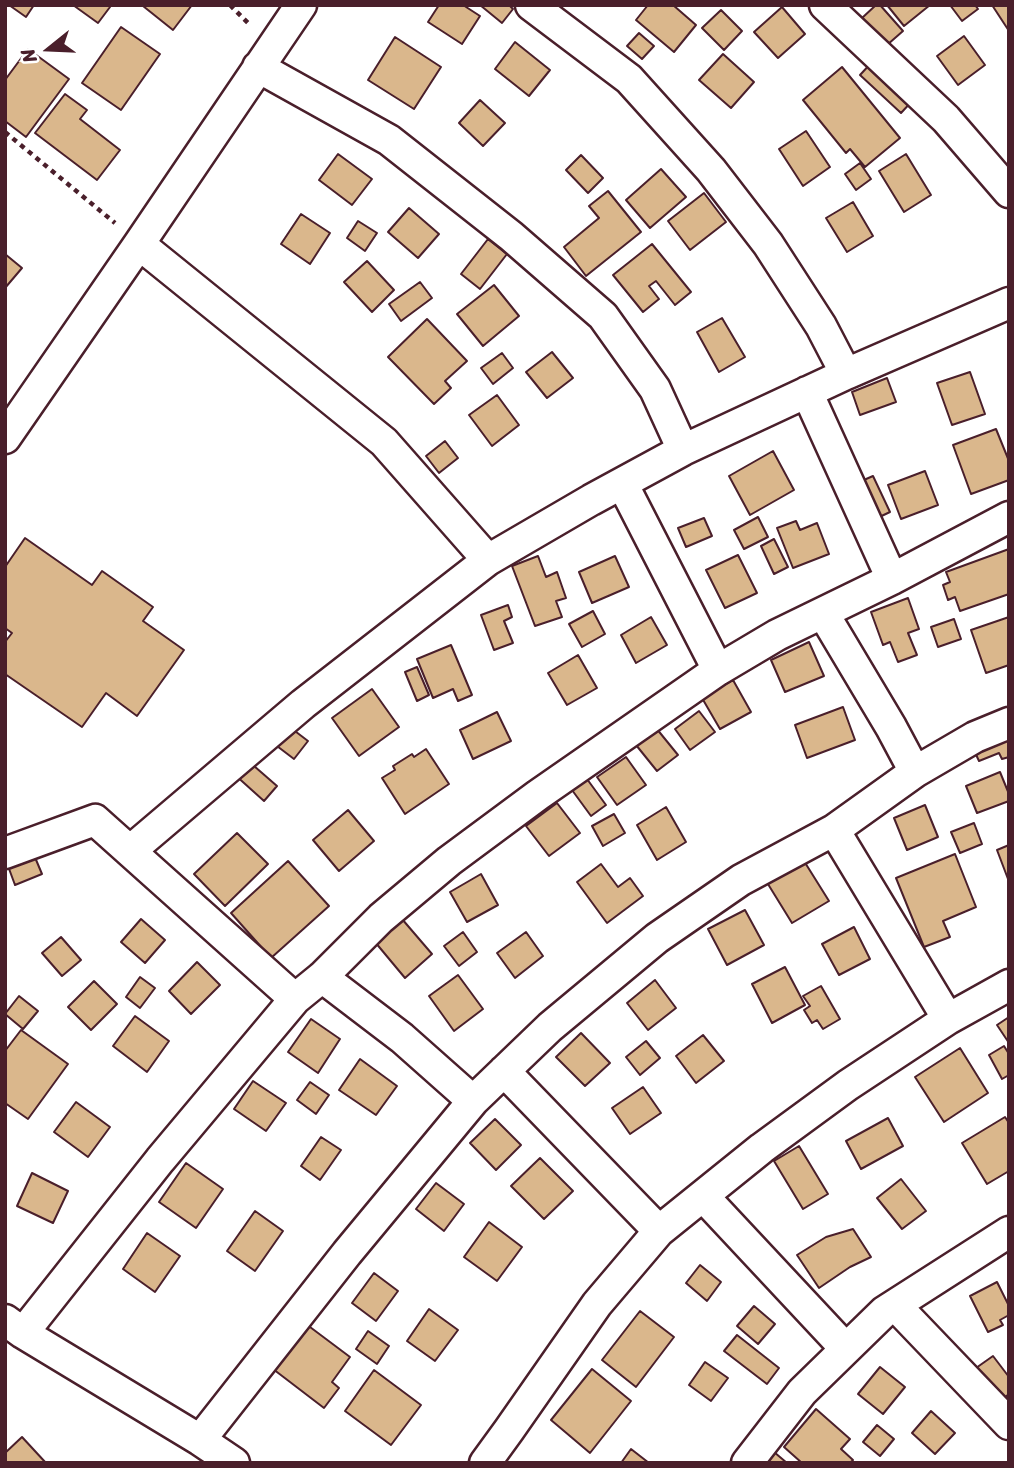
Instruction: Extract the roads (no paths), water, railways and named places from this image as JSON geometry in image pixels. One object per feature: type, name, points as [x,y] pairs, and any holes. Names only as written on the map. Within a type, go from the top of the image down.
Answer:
[{"type":"street","points":[[5,438],[301,5]]},
{"type":"street","points":[[531,5],[629,79],[711,170],[768,244],[821,326],[846,374]]},
{"type":"street","points":[[825,5],[946,118],[1009,192]]},
{"type":"street","points":[[258,67],[389,139],[511,236],[603,316],[655,389],[683,450]]},
{"type":"street","points":[[139,244],[384,442],[488,560]]},
{"type":"street","points":[[130,851],[303,704],[488,560],[683,450],[846,374],[1009,303]]},
{"type":"street","points":[[807,392],[892,579]]},
{"type":"street","points":[[622,483],[718,670]]},
{"type":"street","points":[[1009,517],[778,635],[718,670],[538,795],[449,861],[381,918],[323,977],[295,999],[160,1160],[14,1326],[219,1456],[347,1253],[473,1101],[550,1027],[657,938],[741,880],[834,830],[915,772],[975,737],[1009,723]]},
{"type":"street","points":[[823,613],[915,772]]},
{"type":"street","points":[[5,853],[95,820],[295,999]]},
{"type":"street","points":[[834,830],[948,1019]]},
{"type":"street","points":[[323,977],[402,1038],[473,1101]]},
{"type":"street","points":[[485,1463],[597,1304],[659,1231],[848,1085],[948,1019],[1009,985]]},
{"type":"street","points":[[504,1071],[659,1231]]},
{"type":"street","points":[[703,1196],[846,1349]]},
{"type":"street","points":[[747,1463],[802,1392],[884,1312],[1009,1232]]},
{"type":"street","points":[[895,1305],[1009,1424]]}]
